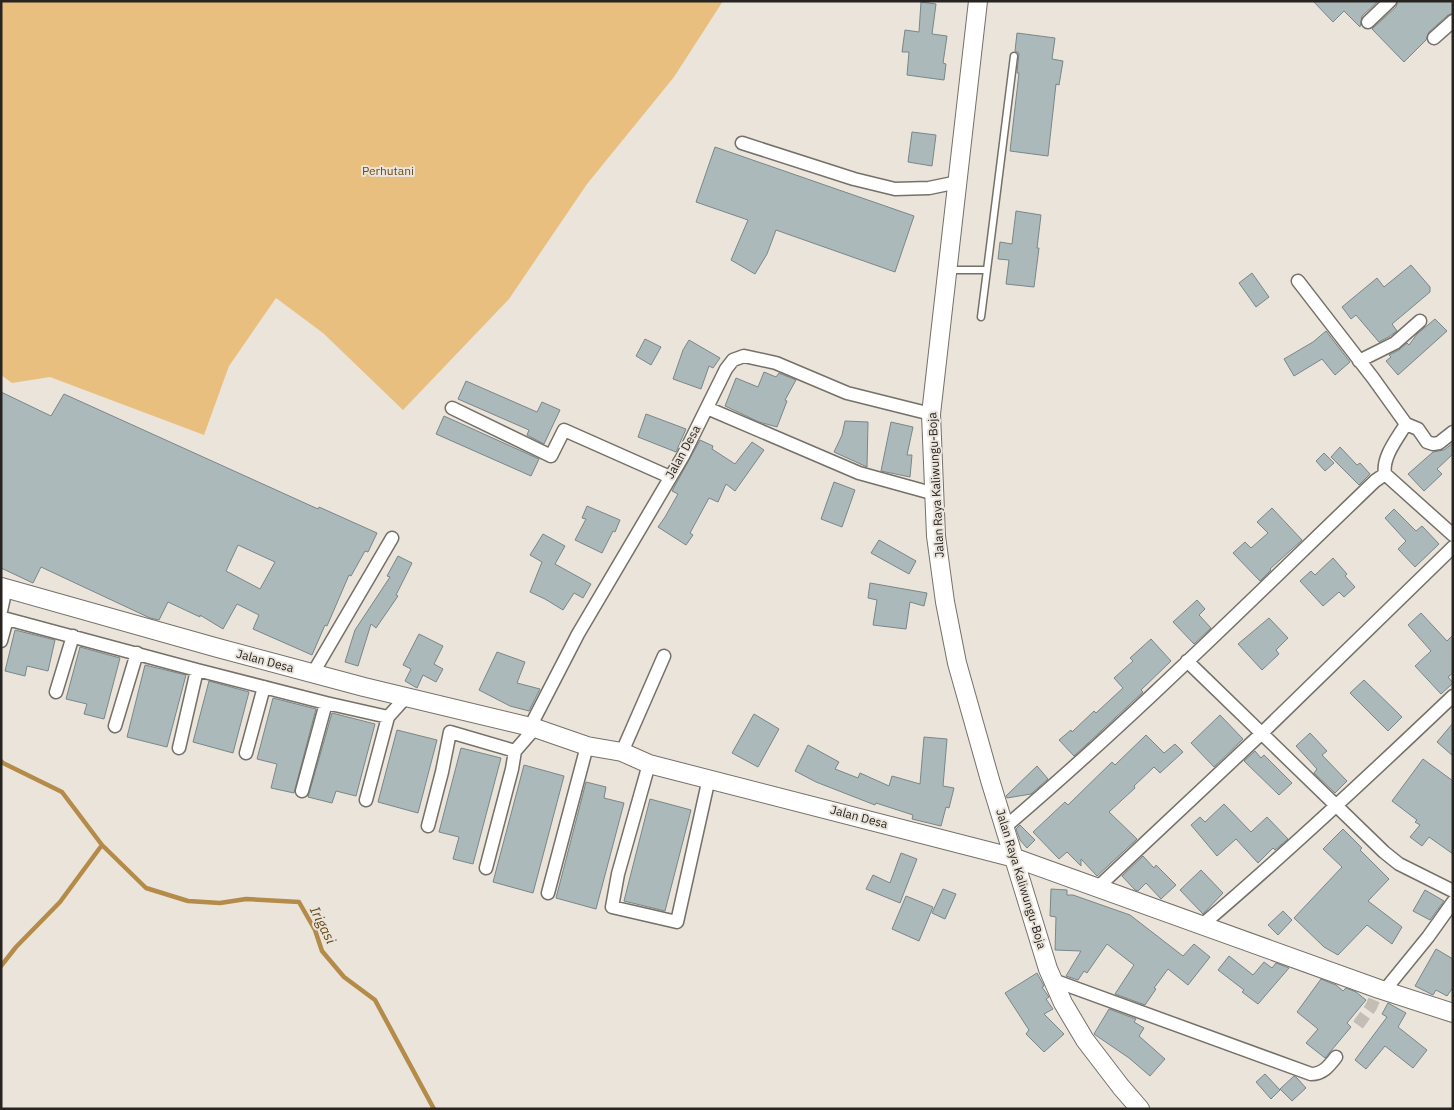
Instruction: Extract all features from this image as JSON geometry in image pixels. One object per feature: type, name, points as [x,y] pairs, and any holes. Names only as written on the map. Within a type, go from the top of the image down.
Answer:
[{"type":"street","name":"Jalan Raya Kaliwungu-Boja","points":[[978,1],[931,414],[936,536],[945,602],[957,663],[1048,969],[1063,1003],[1085,1040],[1140,1109]]},
{"type":"street","points":[[1368,22],[1390,1]]},
{"type":"street","points":[[1434,38],[1453,21]]},
{"type":"street","points":[[742,143],[854,179],[895,189],[929,188],[958,182]]},
{"type":"street","points":[[1298,281],[1406,424],[1418,429],[1427,442],[1433,444],[1438,443],[1453,432]]},
{"type":"street","points":[[1360,361],[1395,343],[1420,321]]},
{"type":"street","name":"Jalan Desa","points":[[533,728],[578,634],[683,456],[726,369],[733,360],[744,356],[776,363],[847,393],[931,414]]},
{"type":"street","points":[[452,408],[551,456],[564,430],[670,477]]},
{"type":"street","points":[[707,408],[859,473],[934,494]]},
{"type":"street","points":[[1406,424],[1387,456],[1383,467],[1385,474],[1453,535]]},
{"type":"street","points":[[1005,827],[1064,777],[1375,481],[1385,474]]},
{"type":"street","points":[[312,673],[392,538]]},
{"type":"street","points":[[1097,888],[1262,733],[1453,547]]},
{"type":"street","points":[[1,641],[3,588]]},
{"type":"street","name":"Jalan Desa","points":[[3,588],[312,673],[533,728],[587,746],[622,752],[649,764],[710,778],[1015,858],[1384,991],[1453,1013]]},
{"type":"street","points":[[3,615],[197,670],[326,704],[388,717]]},
{"type":"street","points":[[56,692],[73,636]]},
{"type":"street","points":[[115,726],[137,653]]},
{"type":"street","points":[[622,752],[664,656]]},
{"type":"street","points":[[1187,662],[1398,864],[1453,892]]},
{"type":"street","points":[[179,748],[197,670]]},
{"type":"street","points":[[246,753],[264,687]]},
{"type":"street","points":[[366,800],[388,717],[407,696]]},
{"type":"street","points":[[1202,925],[1264,873],[1453,696]]},
{"type":"street","points":[[302,791],[326,704]]},
{"type":"street","points":[[486,868],[515,751],[533,728]]},
{"type":"street","points":[[428,826],[450,732],[515,751]]},
{"type":"street","points":[[548,893],[587,746]]},
{"type":"street","points":[[649,764],[618,874],[612,907],[677,922],[710,778]]},
{"type":"street","points":[[1384,991],[1428,937],[1453,902]]},
{"type":"street","points":[[1053,980],[1311,1074],[1323,1072],[1336,1057]]},
{"type":"lane","points":[[981,317],[1014,56]]},
{"type":"lane","points":[[948,270],[987,270]]},
{"type":"green space","name":"Perhutani","points":[[1,1],[723,1],[674,77],[587,184],[509,299],[403,410],[323,333],[276,298],[229,366],[204,435],[50,377],[12,383],[1,375]]},
{"type":"building","points":[[1313,1],[1378,1],[1362,16],[1360,27],[1344,11],[1333,22]]},
{"type":"building","points":[[1398,1],[1453,1],[1453,13],[1448,15],[1429,32],[1426,40],[1404,62],[1372,29],[1396,7]]},
{"type":"building","points":[[921,2],[936,4],[932,34],[947,36],[943,63],[946,64],[944,80],[907,75],[909,52],[902,52],[905,30],[919,32]]},
{"type":"building","points":[[1017,33],[1055,38],[1052,59],[1063,61],[1059,85],[1056,84],[1048,156],[1010,151],[1019,73],[1017,73],[1019,53],[1015,51]]},
{"type":"building","points":[[912,132],[936,135],[932,166],[908,162]]},
{"type":"building","points":[[715,147],[914,216],[895,272],[776,230],[767,254],[755,274],[731,260],[748,220],[696,202]]},
{"type":"building","points":[[1016,211],[1041,215],[1034,287],[1006,284],[1009,260],[998,259],[1000,242],[1012,244]]},
{"type":"building","points":[[1411,265],[1430,287],[1430,292],[1392,324],[1397,331],[1379,342],[1356,315],[1351,319],[1342,307],[1377,278],[1384,287]]},
{"type":"building","points":[[1252,273],[1269,297],[1256,307],[1239,283]]},
{"type":"building","points":[[1435,319],[1447,331],[1398,375],[1386,361],[1391,357],[1389,355],[1407,343],[1409,345],[1417,334]]},
{"type":"building","points":[[1326,331],[1350,362],[1335,375],[1322,359],[1294,376],[1284,359],[1313,342]]},
{"type":"building","points":[[645,339],[661,347],[651,365],[636,356]]},
{"type":"building","points":[[689,340],[720,358],[713,368],[709,366],[701,389],[673,379],[683,350]]},
{"type":"building","points":[[764,372],[776,377],[779,373],[796,380],[785,400],[787,401],[777,427],[759,422],[725,406],[736,378],[758,387]]},
{"type":"building","points":[[466,381],[537,412],[542,402],[560,410],[544,444],[527,435],[529,430],[458,399]]},
{"type":"building","points":[[1,392],[51,416],[64,394],[318,509],[319,507],[377,533],[368,552],[365,551],[351,576],[349,575],[312,655],[253,629],[259,615],[237,604],[223,629],[200,615],[200,617],[168,602],[159,620],[150,618],[41,567],[33,583],[1,568]],"holes":[[[238,545],[275,562],[260,589],[226,571]]]},
{"type":"building","points":[[646,414],[686,429],[676,452],[638,437]]},
{"type":"building","points":[[444,416],[539,459],[531,476],[436,434]]},
{"type":"building","points":[[845,421],[868,422],[867,467],[834,452],[842,435]]},
{"type":"building","points":[[891,422],[913,427],[907,455],[912,455],[910,477],[881,471]]},
{"type":"building","points":[[700,440],[713,446],[712,449],[735,464],[752,442],[764,450],[735,491],[726,484],[718,502],[709,498],[690,533],[693,535],[686,545],[658,527],[678,494],[672,491]]},
{"type":"building","points":[[1453,443],[1453,454],[1437,469],[1442,474],[1424,491],[1408,474],[1433,452],[1444,450]]},
{"type":"building","points":[[1340,447],[1357,465],[1360,463],[1370,474],[1359,485],[1331,457]]},
{"type":"building","points":[[1324,453],[1334,463],[1325,471],[1316,461]]},
{"type":"building","points":[[834,482],[855,490],[842,527],[821,519]]},
{"type":"building","points":[[587,506],[620,520],[602,553],[575,540],[586,519],[582,518]]},
{"type":"building","points":[[1272,508],[1302,540],[1270,569],[1260,581],[1233,553],[1245,542],[1251,548],[1268,533],[1257,522]]},
{"type":"building","points":[[1394,509],[1416,531],[1422,526],[1439,544],[1415,567],[1398,549],[1406,541],[1385,518]]},
{"type":"building","points":[[543,534],[565,546],[555,564],[591,584],[583,598],[574,593],[563,610],[530,592],[542,562],[530,555]]},
{"type":"building","points":[[879,540],[916,561],[909,574],[871,553]]},
{"type":"building","points":[[398,556],[412,563],[396,595],[398,596],[376,628],[371,624],[358,666],[345,662],[355,630],[390,577],[387,576]]},
{"type":"building","points":[[1333,558],[1355,587],[1344,597],[1339,592],[1323,606],[1300,581],[1311,571],[1315,575]]},
{"type":"building","points":[[870,583],[927,593],[924,606],[910,602],[906,629],[873,625],[877,600],[868,598]]},
{"type":"building","points":[[1197,600],[1205,609],[1199,615],[1211,628],[1194,644],[1173,622]]},
{"type":"building","points":[[1421,613],[1447,641],[1453,635],[1453,673],[1448,677],[1453,683],[1441,694],[1415,666],[1431,651],[1408,625]]},
{"type":"building","points":[[1269,618],[1288,638],[1276,650],[1279,654],[1262,670],[1238,644]]},
{"type":"building","points":[[15,630],[55,640],[48,671],[27,666],[25,676],[5,671]]},
{"type":"building","points":[[419,634],[443,646],[434,664],[443,669],[436,682],[423,675],[417,688],[405,681],[411,669],[403,665]]},
{"type":"building","points":[[1151,639],[1171,661],[1141,690],[1143,692],[1074,756],[1059,740],[1071,730],[1072,732],[1094,711],[1096,713],[1123,688],[1114,678],[1133,661],[1130,658]]},
{"type":"building","points":[[80,647],[120,658],[104,719],[84,714],[87,704],[66,699]]},
{"type":"building","points":[[497,652],[525,662],[517,683],[540,689],[529,711],[510,706],[479,690]]},
{"type":"building","points":[[145,665],[186,675],[167,747],[127,737]]},
{"type":"building","points":[[1364,680],[1402,717],[1388,731],[1350,693]]},
{"type":"building","points":[[209,681],[249,692],[233,753],[193,742]]},
{"type":"building","points":[[273,698],[316,709],[294,793],[271,788],[277,764],[257,759]]},
{"type":"building","points":[[332,713],[375,724],[356,796],[336,791],[332,803],[308,797]]},
{"type":"building","points":[[754,714],[779,729],[758,767],[732,753]]},
{"type":"building","points":[[1220,715],[1243,739],[1214,767],[1191,743]]},
{"type":"building","points":[[1453,723],[1453,756],[1437,742]]},
{"type":"building","points":[[397,730],[437,740],[418,813],[378,802]]},
{"type":"building","points":[[1310,733],[1327,751],[1322,755],[1347,781],[1335,793],[1314,773],[1317,769],[1296,746]]},
{"type":"building","points":[[1146,735],[1164,753],[1175,744],[1183,752],[1160,773],[1154,767],[1109,812],[1137,839],[1097,876],[1081,859],[1081,866],[1067,852],[1059,859],[1033,832],[1065,802],[1068,805],[1112,762],[1115,765]]},
{"type":"building","points":[[924,737],[947,739],[943,786],[954,788],[949,808],[946,807],[941,826],[912,819],[913,815],[876,803],[875,805],[816,782],[795,771],[808,745],[839,762],[835,769],[858,778],[860,773],[889,786],[892,776],[920,784]]},
{"type":"building","points":[[461,748],[501,758],[473,864],[453,859],[459,837],[439,832]]},
{"type":"building","points":[[1255,751],[1261,758],[1264,755],[1292,783],[1279,795],[1244,761]]},
{"type":"building","points":[[1423,759],[1453,781],[1453,854],[1429,837],[1422,846],[1410,837],[1420,825],[1415,822],[1417,820],[1392,801]]},
{"type":"building","points":[[524,765],[564,776],[533,893],[493,882]]},
{"type":"building","points":[[1037,766],[1048,779],[1031,794],[1007,798],[1006,796]]},
{"type":"building","points":[[586,782],[606,787],[604,798],[624,803],[596,909],[556,898]]},
{"type":"building","points":[[650,799],[691,810],[665,911],[624,901]]},
{"type":"building","points":[[1224,804],[1251,832],[1267,817],[1288,839],[1275,850],[1273,848],[1258,863],[1236,839],[1217,856],[1191,825],[1200,817],[1205,822]]},
{"type":"building","points":[[1020,825],[1035,840],[1027,848],[1020,840],[1016,829]]},
{"type":"building","points":[[1343,829],[1362,848],[1360,850],[1389,879],[1368,901],[1402,927],[1392,944],[1367,925],[1338,955],[1324,947],[1294,918],[1342,867],[1323,849]]},
{"type":"building","points":[[901,853],[917,859],[900,903],[866,889],[873,875],[890,883]]},
{"type":"building","points":[[1143,856],[1154,868],[1156,865],[1176,885],[1161,899],[1146,883],[1138,891],[1122,876]]},
{"type":"building","points":[[1201,870],[1223,893],[1203,914],[1180,890]]},
{"type":"building","points":[[943,889],[956,894],[945,919],[932,913]]},
{"type":"building","points":[[1051,889],[1067,890],[1067,895],[1073,895],[1130,915],[1183,956],[1194,944],[1210,957],[1188,985],[1168,969],[1154,988],[1156,989],[1145,1005],[1115,994],[1134,965],[1107,944],[1087,973],[1084,971],[1078,980],[1066,976],[1081,951],[1055,950],[1056,917],[1050,916]]},
{"type":"building","points":[[1425,890],[1444,901],[1430,920],[1413,911]]},
{"type":"building","points":[[906,896],[933,907],[919,941],[892,929]]},
{"type":"building","points":[[1283,911],[1292,920],[1278,935],[1268,925]]},
{"type":"building","points":[[1436,949],[1453,959],[1453,987],[1447,996],[1436,990],[1433,995],[1415,986]]},
{"type":"building","points":[[1229,956],[1253,975],[1264,962],[1272,968],[1276,963],[1289,968],[1258,1004],[1242,992],[1244,990],[1218,970]]},
{"type":"building","points":[[1037,973],[1044,986],[1042,987],[1049,997],[1046,999],[1053,1009],[1044,1014],[1064,1034],[1044,1052],[1026,1034],[1029,1030],[1005,993]]},
{"type":"building","points":[[1321,979],[1336,985],[1343,991],[1346,988],[1356,992],[1366,1000],[1347,1023],[1351,1027],[1325,1058],[1306,1043],[1318,1029],[1297,1012]]},
{"type":"building","points":[[1388,1003],[1406,1013],[1398,1027],[1427,1050],[1413,1068],[1385,1046],[1366,1069],[1355,1060],[1387,1017],[1382,1014]]},
{"type":"building","points":[[1109,1009],[1136,1019],[1134,1022],[1144,1028],[1139,1036],[1165,1059],[1150,1076],[1129,1058],[1094,1034]]},
{"type":"building","points":[[1265,1074],[1280,1090],[1271,1099],[1256,1082]]},
{"type":"building","points":[[1294,1076],[1306,1088],[1292,1101],[1280,1089]]},
{"type":"waterway","name":"Irigasi","points":[[1,761],[62,792],[102,845],[146,888],[188,901],[220,903],[246,899],[299,902],[315,930],[322,951],[344,977],[375,1000],[434,1109]]},
{"type":"waterway","name":"Irigasi","points":[[1,966],[16,947],[60,902],[102,845]]},
{"type":"tunnel","points":[[1358,1025],[1371,1007],[1379,989]]}]
